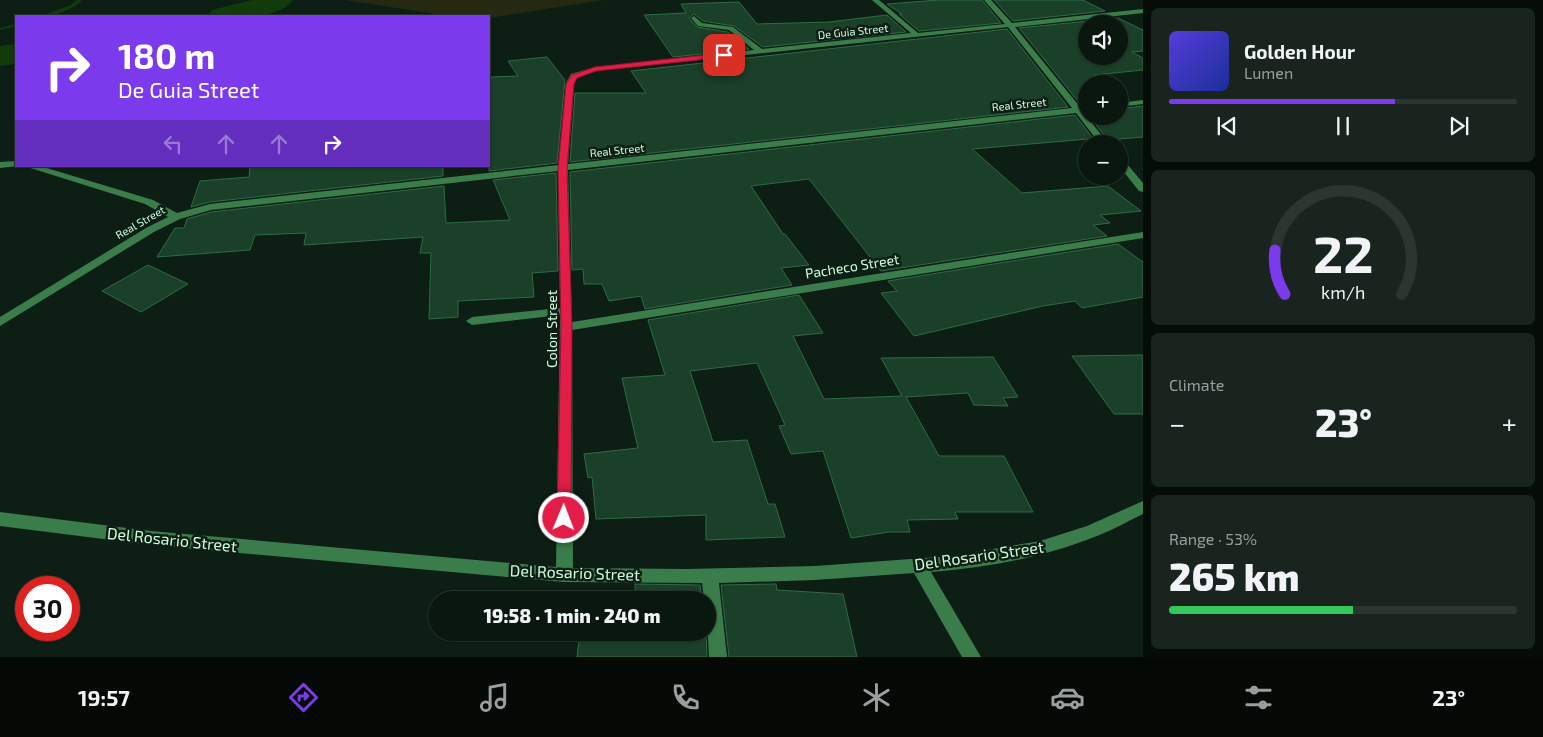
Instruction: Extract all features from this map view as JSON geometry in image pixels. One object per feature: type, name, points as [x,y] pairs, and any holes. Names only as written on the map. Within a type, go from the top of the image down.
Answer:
[{"type":"street","points":[[875,0],[917,35]]},
{"type":"street","points":[[987,0],[1078,105]]},
{"type":"street","name":"De Guia Street","points":[[570,84],[574,76],[595,69],[1143,11]]},
{"type":"street","points":[[694,18],[700,25],[731,28],[760,52]]},
{"type":"street","name":"Colon Street","points":[[564,575],[566,311],[563,169],[570,84]]},
{"type":"street","points":[[1128,104],[1143,102]]},
{"type":"street","name":"Real Street","points":[[0,322],[150,230],[176,217],[210,207],[1078,110]]},
{"type":"street","points":[[0,165],[15,164]]},
{"type":"street","points":[[32,167],[149,202],[176,217]]},
{"type":"street","points":[[1128,171],[1143,189]]},
{"type":"street","name":"Pacheco Street","points":[[566,327],[1143,235]]},
{"type":"street","points":[[472,321],[566,311]]},
{"type":"street","name":"Del Rosario Street","points":[[0,519],[151,538],[564,575],[710,575],[815,573],[952,562],[1040,548],[1092,530],[1143,508]]},
{"type":"street","points":[[918,565],[972,657]]},
{"type":"street","points":[[710,575],[718,657]]},
{"type":"green space","points":[[344,0],[603,0],[490,18],[490,15],[442,15]]},
{"type":"building","points":[[939,0],[982,0],[1001,23],[919,31],[899,14],[902,14],[887,4]]},
{"type":"building","points":[[994,0],[1083,0],[1105,11],[1013,21]]},
{"type":"building","points":[[739,2],[757,24],[829,22],[887,15],[906,32],[763,47],[734,26],[703,21],[694,14],[689,18],[697,27],[728,32],[749,49],[673,57],[644,15],[686,13],[681,4]]},
{"type":"building","points":[[1078,22],[1078,65],[1128,65],[1128,23],[1143,30],[1143,51],[1132,52],[1143,58],[1143,70],[1078,75],[1078,101],[1019,28]]},
{"type":"building","points":[[1007,29],[1068,107],[570,162],[575,93],[646,93],[631,71]]},
{"type":"building","points":[[547,57],[565,80],[557,163],[489,171],[490,77],[518,76],[508,61]]},
{"type":"building","points":[[1143,106],[1143,137],[1128,138],[1128,135],[1104,135],[1096,125],[1128,125],[1128,108]]},
{"type":"building","points":[[1075,115],[1078,119],[1078,125],[1083,125],[1090,135],[1078,135],[1078,140],[972,149],[1022,193],[1108,186],[1141,211],[1100,215],[1110,223],[1093,225],[1107,236],[881,271],[809,179],[751,186],[783,234],[785,234],[809,265],[781,268],[792,285],[645,309],[641,296],[609,301],[602,284],[584,284],[583,269],[572,270],[570,172]]},
{"type":"building","points":[[250,167],[443,167],[443,176],[210,202],[191,207],[200,181],[249,177]]},
{"type":"building","points":[[556,173],[558,271],[532,273],[534,297],[458,301],[458,317],[429,319],[431,253],[420,253],[423,237],[304,245],[306,233],[255,235],[250,250],[157,257],[175,228],[184,228],[187,219],[211,212],[444,186],[446,223],[510,220],[493,180]]},
{"type":"building","points":[[1118,244],[1143,262],[1143,297],[1082,308],[1075,301],[1043,306],[914,336],[881,293],[897,291],[888,281]]},
{"type":"building","points":[[148,265],[188,284],[141,312],[102,291]]},
{"type":"building","points":[[799,295],[823,333],[793,336],[824,399],[902,396],[881,358],[993,357],[1018,397],[1003,398],[1008,406],[974,405],[968,393],[906,397],[939,456],[1004,456],[1033,512],[955,512],[958,519],[907,520],[910,532],[889,532],[851,538],[823,451],[791,454],[779,426],[785,425],[757,363],[690,371],[713,442],[747,440],[768,504],[775,504],[785,537],[706,540],[706,515],[596,519],[592,477],[588,478],[584,454],[638,448],[622,378],[665,375],[648,320]]},
{"type":"building","points":[[1143,355],[1143,414],[1114,414],[1072,356]]},
{"type":"building","points":[[635,584],[700,585],[701,591],[635,591]]},
{"type":"building","points":[[776,584],[777,590],[843,594],[857,657],[729,657],[721,585]]},
{"type":"building","points":[[579,641],[706,641],[707,657],[577,657]]},
{"type":"waterway","points":[[45,15],[73,6],[80,0]]},
{"type":"waterway","points":[[229,15],[251,11],[278,0]]},
{"type":"waterway","points":[[0,29],[15,25]]},
{"type":"waterway","points":[[0,56],[15,54]]},
{"type":"route","points":[[564,518],[566,327],[563,169],[570,84],[574,76],[595,69],[724,55]]}]
